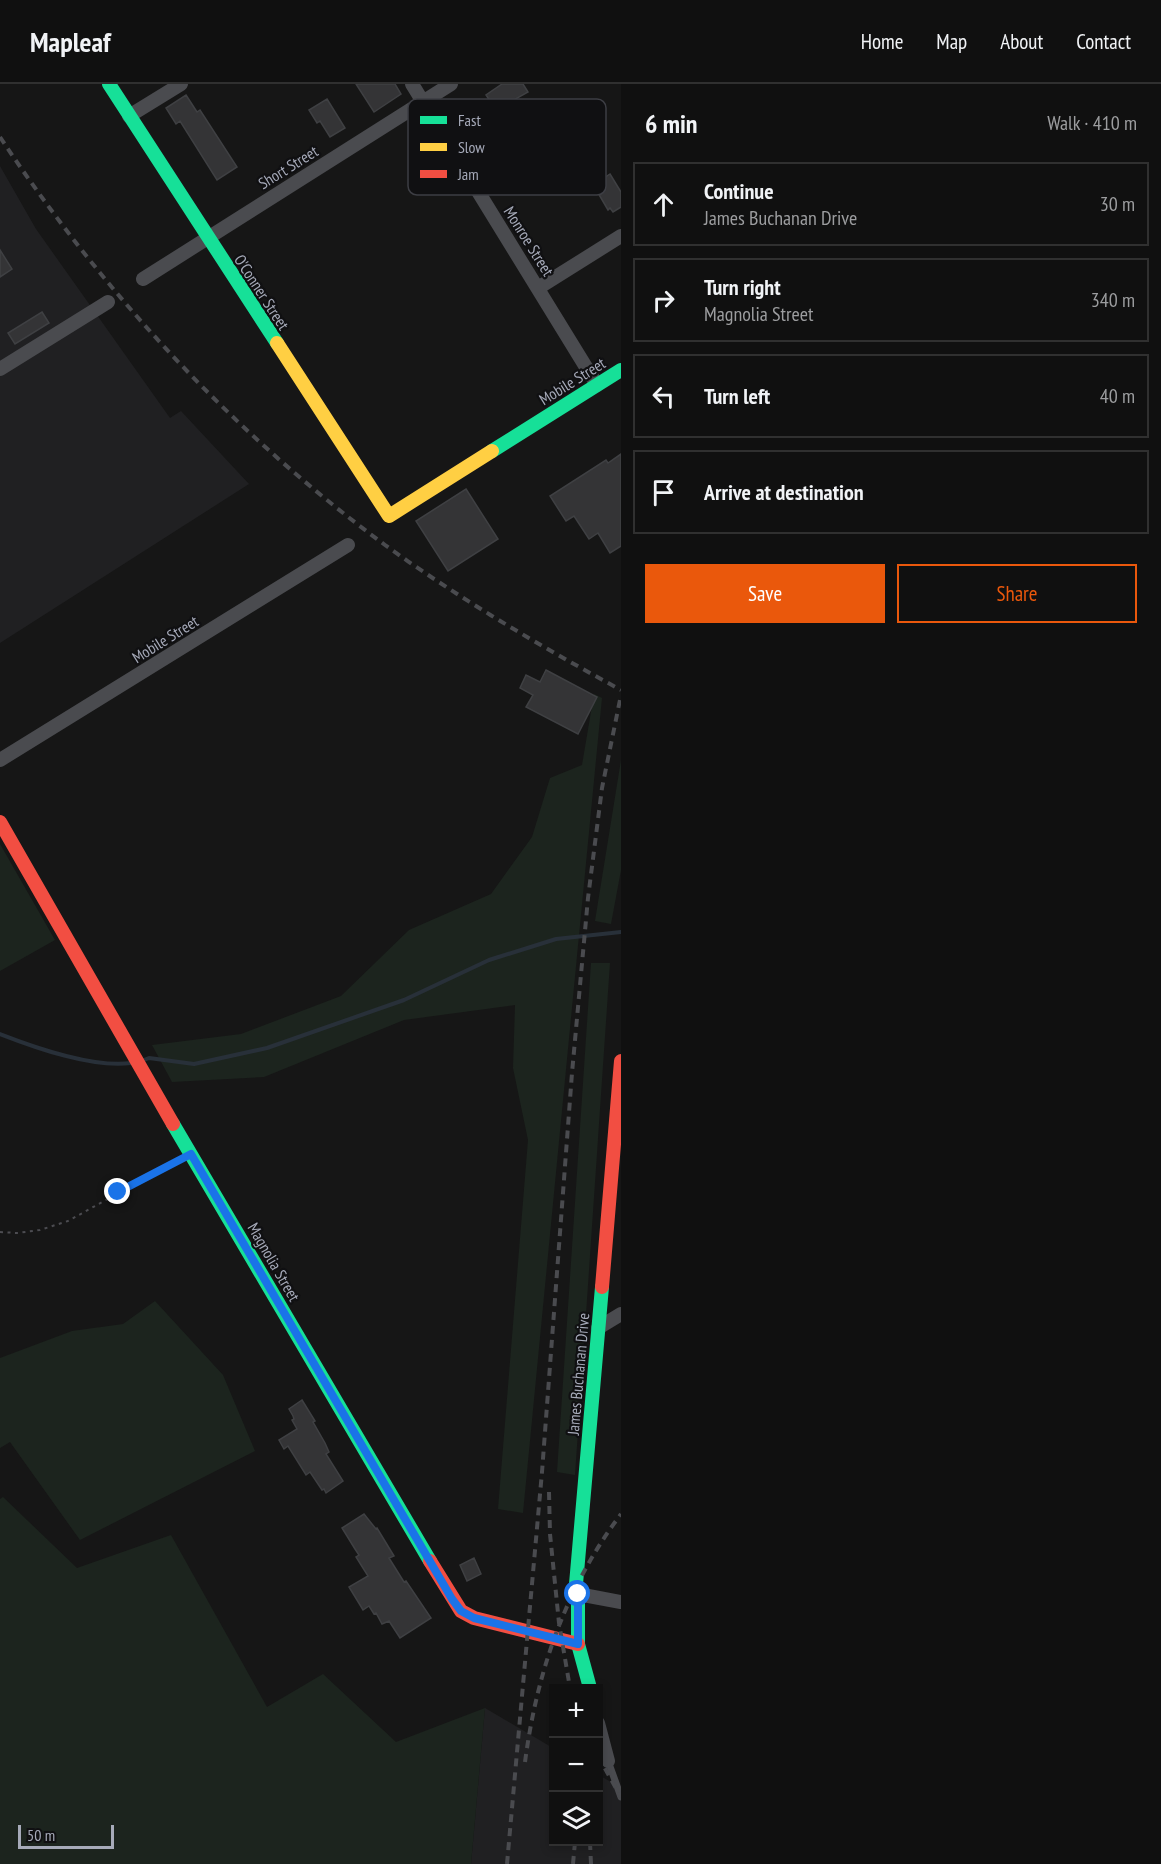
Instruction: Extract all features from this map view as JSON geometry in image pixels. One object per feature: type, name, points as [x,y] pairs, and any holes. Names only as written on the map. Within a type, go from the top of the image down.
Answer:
[{"type":"street","name":"O'Conner Street","points":[[109,84],[389,516]]},
{"type":"street","points":[[129,116],[181,84]]},
{"type":"street","name":"Monroe Street","points":[[412,84],[422,99]]},
{"type":"street","name":"Short Street","points":[[426,99],[451,84]]},
{"type":"street","name":"Short Street","points":[[143,279],[408,110]]},
{"type":"street","name":"Monroe Street","points":[[481,195],[597,385]]},
{"type":"street","points":[[538,288],[621,236]]},
{"type":"street","points":[[0,369],[108,302]]},
{"type":"street","name":"Mobile Street","points":[[389,516],[621,370]]},
{"type":"street","name":"Mobile Street","points":[[0,760],[348,545]]},
{"type":"street","name":"Magnolia Street","points":[[0,822],[131,1052],[456,1605],[461,1611],[474,1618],[578,1644]]},
{"type":"street","name":"James Buchanan Drive","points":[[589,1684],[578,1644],[576,1584],[598,1328],[619,1124],[621,1060]]},
{"type":"street","points":[[598,1328],[621,1314]]},
{"type":"street","points":[[578,1594],[621,1602]]},
{"type":"street","points":[[602,1738],[608,1761]]},
{"type":"lane","points":[[608,1761],[621,1797]]},
{"type":"path","points":[[0,1232],[17,1233],[40,1230],[68,1221],[191,1154]]},
{"type":"shaded area","points":[[0,166],[36,229],[170,418],[181,411],[249,484],[0,643]]},
{"type":"shaded area","points":[[594,694],[602,698],[523,1513],[498,1509],[528,1140],[513,1068],[515,1005],[404,1020],[264,1077],[172,1082],[152,1045],[241,1034],[341,996],[409,930],[491,894],[532,837],[550,778],[582,765]]},
{"type":"shaded area","points":[[621,760],[621,870],[611,924],[595,921]]},
{"type":"shaded area","points":[[0,844],[55,940],[0,971]]},
{"type":"shaded area","points":[[591,963],[610,963],[575,1475],[557,1472]]},
{"type":"shaded area","points":[[155,1301],[223,1375],[255,1451],[80,1540],[10,1442],[0,1448],[0,1358],[72,1331],[123,1324]]},
{"type":"shaded area","points":[[3,1497],[77,1568],[171,1535],[267,1707],[323,1674],[396,1742],[485,1708],[471,1864],[0,1864],[0,1499]]},
{"type":"shaded area","points":[[485,1708],[549,1746],[549,1846],[603,1846],[603,1777],[621,1788],[621,1864],[471,1864]]},
{"type":"building","points":[[356,84],[395,84],[401,94],[374,112]]},
{"type":"building","points":[[502,84],[523,84],[528,92],[516,99],[489,99],[486,95]]},
{"type":"building","points":[[186,95],[197,112],[200,110],[237,167],[217,180],[180,121],[176,124],[166,108]]},
{"type":"building","points":[[327,99],[345,128],[330,137],[320,121],[317,123],[309,110]]},
{"type":"building","points":[[610,174],[621,192],[621,207],[613,212],[610,208],[608,210],[599,195],[606,195],[606,177]]},
{"type":"building","points":[[0,250],[12,269],[0,277]]},
{"type":"building","points":[[42,312],[49,323],[15,344],[8,333]]},
{"type":"building","points":[[621,454],[621,546],[610,553],[598,533],[589,539],[574,516],[566,521],[550,496],[606,460],[608,463]]},
{"type":"building","points":[[466,489],[498,539],[448,571],[416,521]]},
{"type":"building","points":[[546,670],[597,697],[578,734],[526,707],[533,695],[520,688],[526,675],[540,682]]},
{"type":"building","points":[[302,1400],[315,1421],[313,1422],[329,1452],[326,1454],[343,1481],[326,1493],[310,1472],[306,1475],[288,1446],[284,1449],[279,1440],[297,1429],[289,1409]]},
{"type":"building","points":[[364,1514],[377,1528],[394,1556],[389,1558],[431,1618],[400,1638],[389,1621],[382,1624],[369,1606],[363,1610],[349,1587],[368,1576],[356,1557],[359,1555],[342,1528]]},
{"type":"building","points":[[474,1558],[481,1574],[467,1581],[460,1565]]},
{"type":"waterway","points":[[144,1060],[149,1058],[194,1064],[267,1048],[404,1000],[489,960],[556,939],[621,932]]},
{"type":"waterway","points":[[0,1034],[47,1051],[82,1060],[99,1063],[131,1063]]},
{"type":"railway","points":[[0,137],[40,195],[127,306],[174,358],[275,456],[329,502],[413,565],[501,621],[621,690]]},
{"type":"railway","points":[[507,1864],[542,1472],[572,1073],[588,898],[602,788],[621,695]]},
{"type":"railway","points":[[549,1492],[550,1534],[559,1623],[569,1684]]},
{"type":"railway","points":[[525,1762],[537,1695],[557,1631],[584,1571],[621,1514]]},
{"type":"railway","points":[[603,1765],[621,1797]]},
{"type":"railway","points":[[573,1864],[575,1846]]},
{"type":"railway","points":[[590,1846],[591,1864]]},
{"type":"traffic: fast","points":[[109,84],[277,343]]},
{"type":"traffic: fast","points":[[492,451],[621,370]]},
{"type":"traffic: fast","points":[[173,1124],[430,1561]]},
{"type":"traffic: fast","points":[[589,1684],[578,1644],[576,1584],[602,1287]]},
{"type":"traffic: slow","points":[[277,343],[389,516],[492,451]]},
{"type":"traffic: jam","points":[[0,822],[173,1124]]},
{"type":"traffic: jam","points":[[602,1287],[621,1061]]},
{"type":"traffic: jam","points":[[430,1561],[461,1611],[474,1618],[578,1644]]},
{"type":"route","points":[[118,1192],[191,1154],[461,1611],[474,1618],[578,1644],[578,1594]]}]
